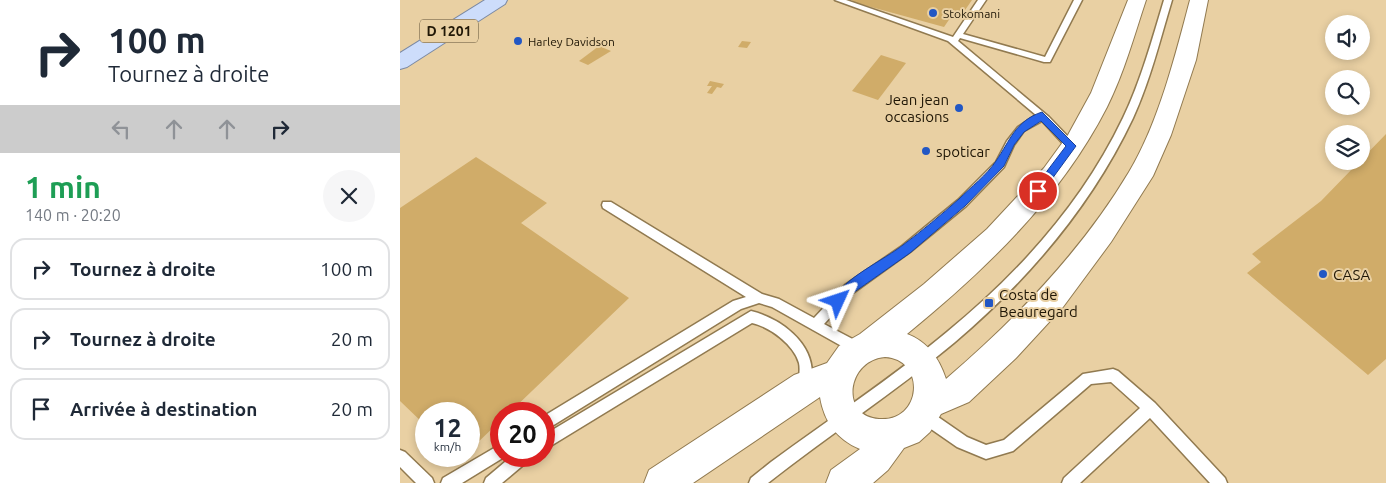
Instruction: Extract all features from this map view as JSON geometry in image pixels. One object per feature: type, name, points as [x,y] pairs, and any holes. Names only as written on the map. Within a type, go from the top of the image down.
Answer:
[{"type":"main road","name":"D 1201","points":[[400,48],[479,0]]},
{"type":"main road","name":"D 1201","points":[[400,62],[498,0]]},
{"type":"street","points":[[1137,0],[1095,106],[1071,146],[1027,204],[974,258],[865,347],[846,360],[837,375],[835,396],[843,417],[852,427],[864,434],[878,437],[892,436],[910,428],[927,408],[957,391],[1005,348],[1053,298],[1101,234],[1140,176],[1159,135],[1185,60],[1199,0]]},
{"type":"street","points":[[865,347],[890,343],[907,349],[921,361],[928,373],[931,387],[927,408]]},
{"type":"street","points":[[662,483],[806,386],[837,375]]},
{"type":"street","points":[[844,483],[876,458],[892,436]]},
{"type":"lane","points":[[839,0],[956,39],[1047,60],[1078,0]]},
{"type":"lane","points":[[956,39],[982,0]]},
{"type":"lane","points":[[756,483],[921,361],[989,303],[1040,249],[1080,200],[1106,159],[1127,119],[1140,90],[1168,0]]},
{"type":"lane","points":[[956,39],[1042,116],[1071,146]]},
{"type":"lane","points":[[815,325],[849,289],[906,249],[962,203],[1000,164],[1010,143],[1021,129],[1042,116]]},
{"type":"lane","points":[[607,206],[759,298],[774,303],[815,325],[865,347]]},
{"type":"lane","points":[[555,417],[737,304],[759,298]]},
{"type":"lane","points":[[555,436],[751,317],[762,318],[788,337],[805,362],[806,386]]},
{"type":"lane","points":[[927,408],[962,442],[986,452],[1008,446],[1088,378],[1113,374],[1150,408],[1220,483]]},
{"type":"lane","points":[[1069,483],[1150,408]]},
{"type":"lane","points":[[400,456],[427,483]]},
{"type":"lane","points":[[448,483],[490,458]]},
{"type":"lane","points":[[490,483],[509,467]]},
{"type":"building","points":[[852,0],[972,0],[963,13],[955,11],[944,27],[853,2]]},
{"type":"building","points":[[742,41],[751,42],[747,48],[738,47]]},
{"type":"building","points":[[599,46],[611,51],[588,65],[579,61]]},
{"type":"building","points":[[881,55],[906,63],[878,100],[852,91]]},
{"type":"building","points":[[710,81],[724,84],[721,88],[717,87],[712,94],[707,93],[712,86],[707,86]]},
{"type":"building","points":[[1386,134],[1386,359],[1368,375],[1247,273],[1261,262],[1252,254],[1321,201],[1351,170],[1370,170],[1370,150]]},
{"type":"building","points":[[476,157],[547,203],[521,223],[629,298],[521,402],[490,402],[490,431],[480,440],[480,402],[415,402],[415,415],[400,401],[400,208]]},
{"type":"place","name":"Stokomani","points":[[933,13]]},
{"type":"place","name":"Harley Davidson","points":[[518,41]]},
{"type":"place","name":"Jean jean occasions","points":[[959,108]]},
{"type":"place","name":"spoticar","points":[[926,151]]},
{"type":"place","name":"CASA","points":[[1323,274]]},
{"type":"place","name":"Costa de Beauregard","points":[[989,303]]},
{"type":"route","points":[[838,301],[849,289],[906,249],[962,203],[1000,164],[1010,143],[1021,129],[1042,116],[1054,126],[1071,146],[1038,191]]}]
